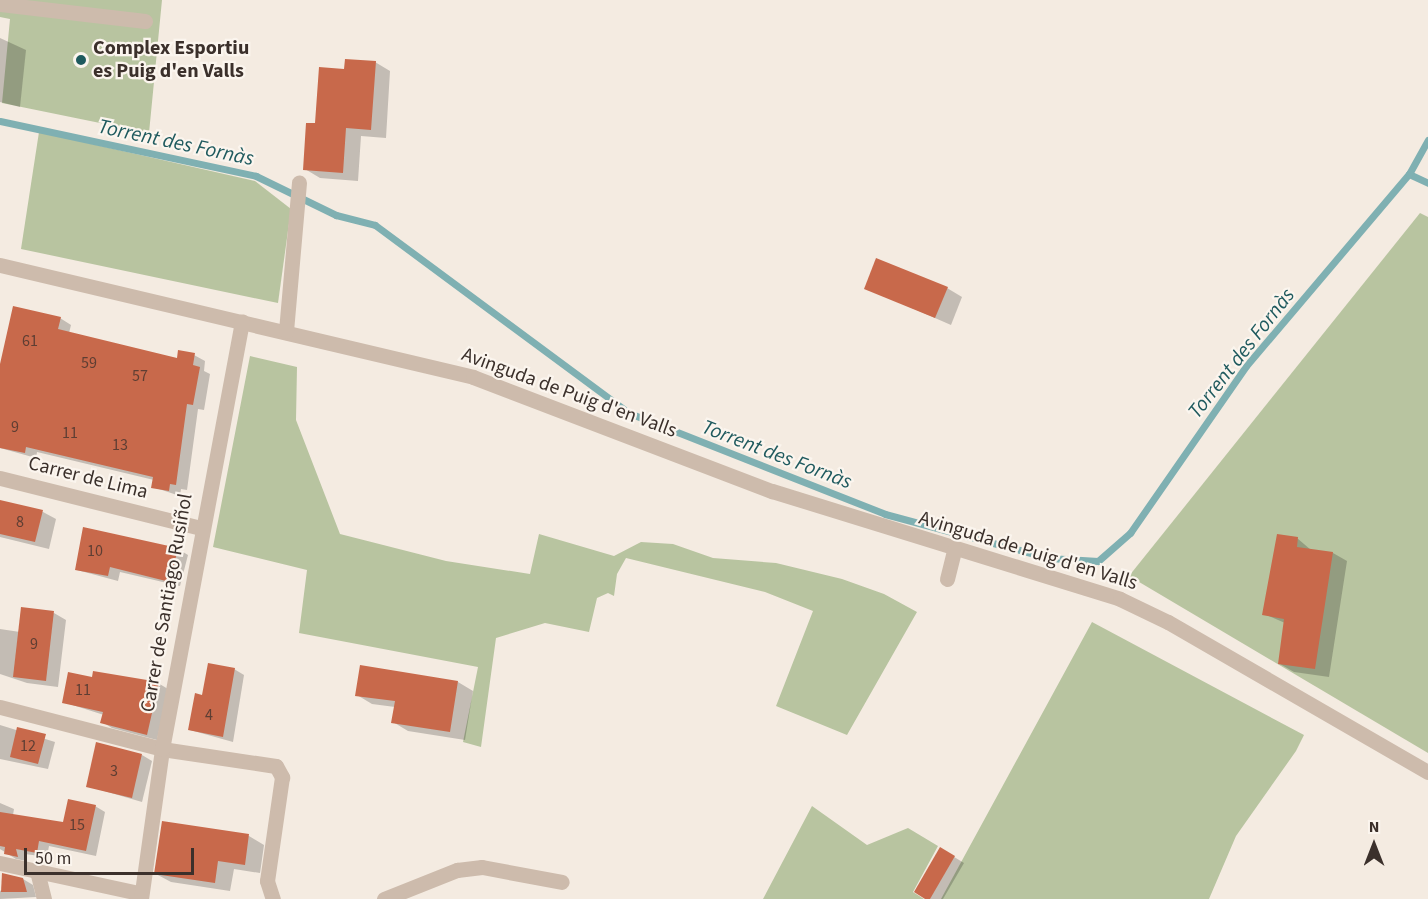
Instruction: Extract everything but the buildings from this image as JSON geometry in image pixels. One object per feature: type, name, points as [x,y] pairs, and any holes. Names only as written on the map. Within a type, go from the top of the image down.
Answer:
[{"type":"street","points":[[0,4],[144,21]]},
{"type":"street","points":[[286,331],[299,183]]},
{"type":"street","name":"Avinguda de Puig d'en Valls","points":[[0,265],[473,377],[772,491],[954,550],[1079,585],[1139,608],[1428,772]]},
{"type":"street","name":"Carrer de Santiago Rusiñol","points":[[140,896],[162,749],[201,528],[242,321]]},
{"type":"street","name":"Carrer de Lima","points":[[0,478],[201,528]]},
{"type":"street","points":[[947,579],[954,550]]},
{"type":"street","points":[[0,707],[162,749],[276,766],[282,777],[267,881],[273,899]]},
{"type":"street","points":[[0,863],[140,896]]},
{"type":"street","points":[[384,899],[457,870],[483,867],[562,882]]},
{"type":"street","points":[[37,871],[44,899]]},
{"type":"green space","name":"Complex Esportiu es Puig d'en Valls","points":[[0,0],[162,0],[149,133],[2,103],[10,19],[0,17]]},
{"type":"green space","points":[[39,132],[255,181],[291,209],[278,303],[21,249]]},
{"type":"green space","points":[[1420,213],[1428,217],[1428,753],[1129,576]]},
{"type":"green space","points":[[250,356],[297,367],[296,420],[340,534],[446,561],[530,574],[539,534],[614,556],[641,542],[673,544],[713,558],[776,563],[842,579],[884,594],[917,612],[847,735],[776,706],[813,611],[765,592],[626,558],[617,574],[614,596],[608,593],[597,598],[589,632],[545,623],[496,638],[481,747],[463,742],[478,667],[299,633],[307,570],[213,547]]},
{"type":"green space","points":[[1092,622],[1304,735],[1296,751],[1236,836],[1209,899],[941,899]]},
{"type":"green space","points":[[812,806],[867,845],[908,828],[938,846],[913,892],[924,899],[763,899]]},
{"type":"waterway","name":"Torrent des Fornàs","points":[[0,121],[256,176],[336,215],[375,225],[629,413],[885,514],[1049,558],[1098,561],[1130,533],[1246,366],[1409,174],[1428,183]]},
{"type":"waterway","points":[[1409,174],[1428,140]]},
{"type":"place","name":"Complex Esportiu es Puig d'en Valls","points":[[81,60]]}]
